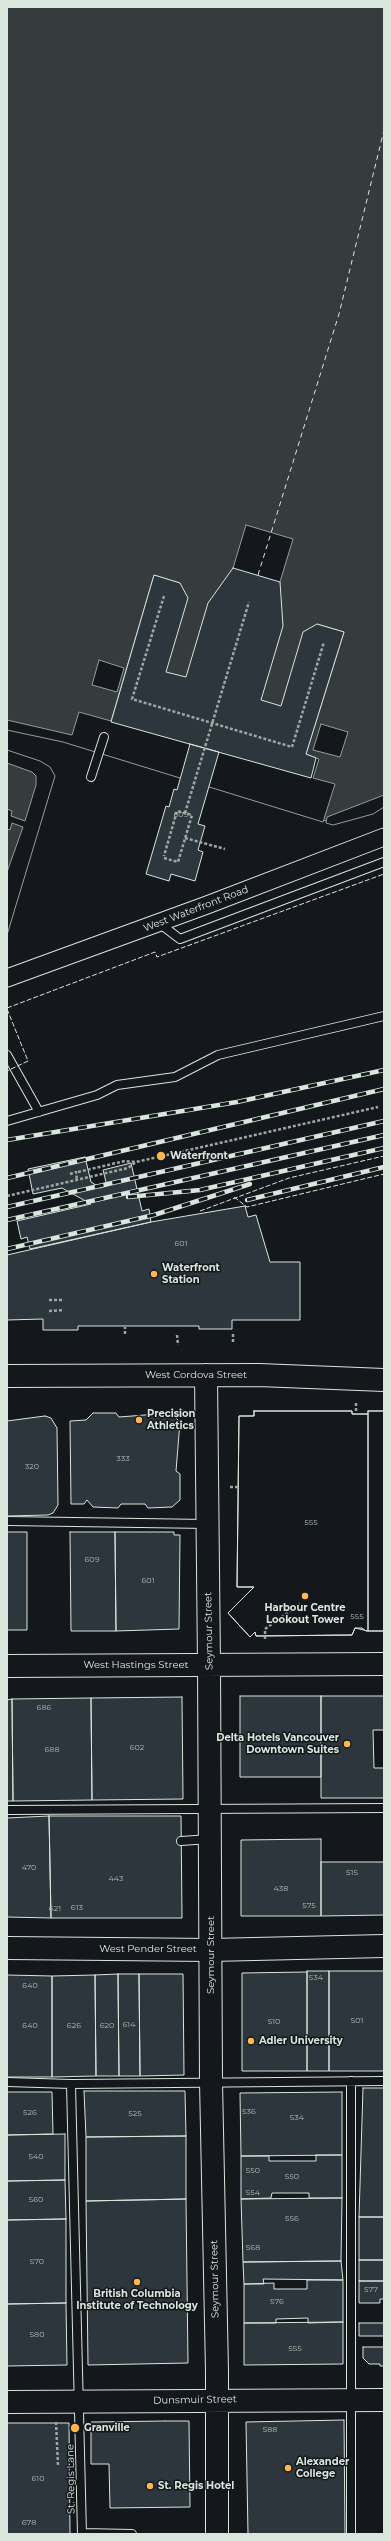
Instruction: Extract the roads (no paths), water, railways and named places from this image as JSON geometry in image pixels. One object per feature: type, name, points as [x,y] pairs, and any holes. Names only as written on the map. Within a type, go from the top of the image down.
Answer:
[{"type":"main road","name":"West Cordova Street","points":[[7,1376],[206,1375],[384,1380]]},
{"type":"main road","name":"Seymour Street","points":[[206,1375],[211,2082],[217,2400],[217,2534]]},
{"type":"main road","name":"West Hastings Street","points":[[7,1666],[384,1664]]},
{"type":"main road","name":"West Pender Street","points":[[7,1948],[211,1950],[384,1946]]},
{"type":"main road","name":"Dunsmuir Street","points":[[7,2402],[384,2400]]},
{"type":"street","name":"West Waterfront Road","points":[[7,978],[159,923],[384,837]]},
{"type":"lane","points":[[91,777],[104,737]]},
{"type":"lane","points":[[159,923],[180,939],[384,862]]},
{"type":"lane","points":[[7,1121],[97,1095],[117,1085],[175,1077],[218,1055],[384,1016]]},
{"type":"lane","points":[[7,1055],[39,1112]]},
{"type":"lane","points":[[7,1521],[208,1524]]},
{"type":"lane","points":[[7,1810],[210,1811],[384,1808]]},
{"type":"lane","points":[[181,1841],[210,1839]]},
{"type":"lane","points":[[351,2081],[351,2534]]},
{"type":"lane","points":[[7,2082],[71,2084],[384,2081]]},
{"type":"lane","name":"St. Regis Lane","points":[[71,2084],[80,2401],[82,2533],[132,2534]]},
{"type":"railway","points":[[7,1140],[237,1102],[384,1070]]},
{"type":"railway","points":[[7,1178],[384,1089]]},
{"type":"railway","points":[[7,1207],[384,1121]]},
{"type":"railway","points":[[7,1220],[384,1135]]},
{"type":"railway","points":[[128,1197],[200,1190],[384,1148]]},
{"type":"railway","points":[[247,1200],[384,1167]]},
{"type":"railway","points":[[7,1249],[154,1215],[250,1184]]},
{"type":"place","name":"Waterfront","points":[[161,1156]]},
{"type":"place","name":"Waterfront Station","points":[[154,1274]]},
{"type":"place","name":"Precision Athletics","points":[[139,1420]]},
{"type":"place","name":"Harbour Centre Lookout Tower","points":[[305,1596]]},
{"type":"place","name":"Delta Hotels Vancouver Downtown Suites","points":[[347,1744]]},
{"type":"place","name":"Adler University","points":[[251,2041]]},
{"type":"place","name":"British Columbia Institute of Technology","points":[[137,2282]]},
{"type":"place","name":"Granville","points":[[75,2428]]},
{"type":"place","name":"Alexander College","points":[[288,2468]]},
{"type":"place","name":"St. Regis Hotel","points":[[150,2486]]}]
